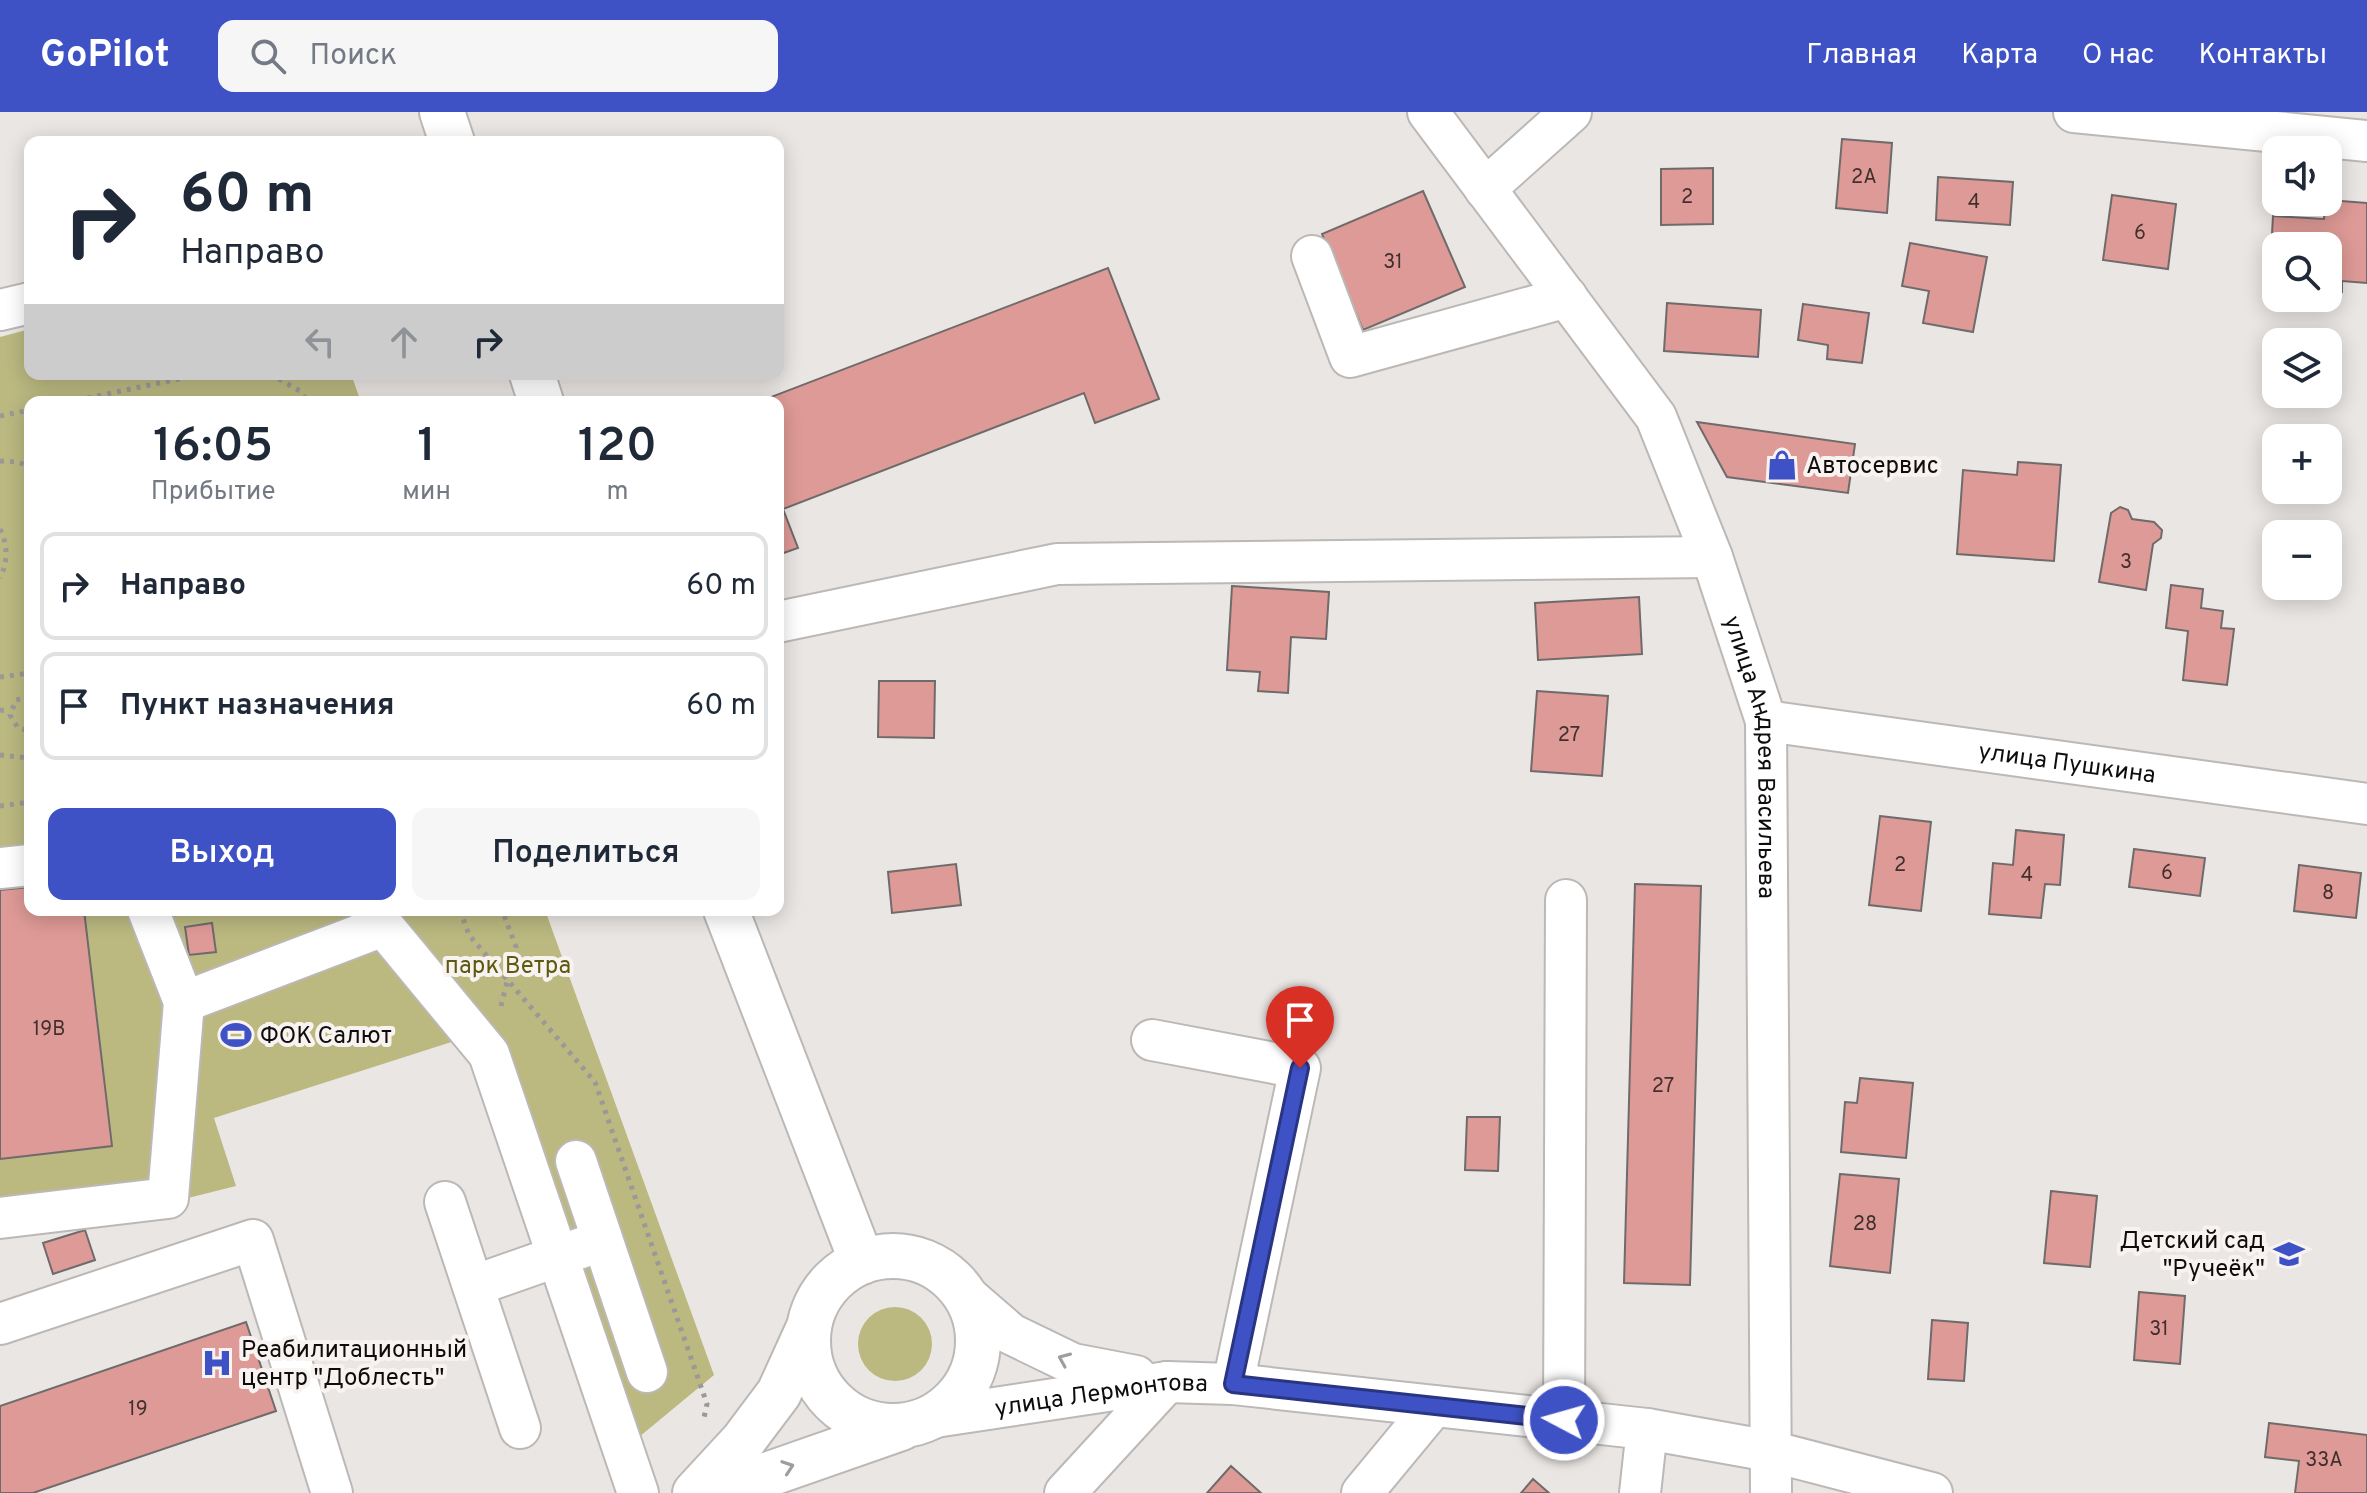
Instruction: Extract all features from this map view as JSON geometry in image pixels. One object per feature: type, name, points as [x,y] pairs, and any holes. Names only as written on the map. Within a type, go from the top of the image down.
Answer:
[{"type":"main road","points":[[728,916],[862,1262]]},
{"type":"main road","points":[[695,1493],[743,1441],[779,1393],[809,1327],[818,1299],[837,1277],[862,1262],[891,1256],[921,1260],[947,1274],[967,1296],[977,1323],[979,1350],[972,1377],[956,1399],[922,1421],[882,1427],[856,1419],[833,1403],[817,1380],[808,1354],[809,1327]]},
{"type":"main road","name":"улица Лермонтова","points":[[715,1493],[922,1421]]},
{"type":"street","name":"улица Андрея Васильева","points":[[1428,112],[1656,417],[1712,557],[1766,721],[1771,1493]]},
{"type":"street","points":[[1485,189],[1571,112]]},
{"type":"street","points":[[2074,112],[2367,141]]},
{"type":"street","points":[[1312,256],[1350,357],[1567,297]]},
{"type":"street","points":[[0,310],[24,304]]},
{"type":"street","points":[[784,621],[1057,564],[1712,557]]},
{"type":"street","name":"улица Пушкина","points":[[1766,721],[2367,804]]},
{"type":"street","points":[[0,868],[24,866]]},
{"type":"street","points":[[1564,1420],[1566,900]]},
{"type":"street","points":[[0,1218],[168,1198],[184,1002],[150,916]]},
{"type":"street","points":[[184,1002],[377,918],[489,1054],[638,1493]]},
{"type":"street","points":[[1152,1040],[1300,1068],[1233,1384]]},
{"type":"street","points":[[576,1161],[647,1372]]},
{"type":"street","points":[[445,1202],[520,1428]]},
{"type":"street","points":[[0,1324],[253,1240],[332,1493]]},
{"type":"street","points":[[473,1286],[602,1240]]},
{"type":"street","points":[[967,1296],[1011,1334],[1073,1364],[1167,1382]]},
{"type":"street","points":[[1065,1493],[1167,1382]]},
{"type":"street","name":"улица Лермонтова","points":[[922,1421],[1167,1382],[1233,1384],[1647,1429],[1770,1451],[1932,1493]]},
{"type":"street","points":[[1362,1493],[1434,1406]]},
{"type":"street","points":[[1640,1493],[1647,1429]]},
{"type":"path","points":[[97,396],[174,380]]},
{"type":"path","points":[[282,380],[302,396]]},
{"type":"path","points":[[0,416],[24,411]]},
{"type":"path","points":[[0,461],[24,464]]},
{"type":"path","points":[[0,529],[7,554],[0,578]]},
{"type":"path","points":[[0,677],[24,674]]},
{"type":"path","points":[[24,698],[16,700],[10,711],[11,720],[24,730]]},
{"type":"path","points":[[0,710],[10,711]]},
{"type":"path","points":[[0,755],[24,757]]},
{"type":"path","points":[[0,806],[24,803]]},
{"type":"path","points":[[489,1054],[516,947],[504,916]]},
{"type":"green space","name":"ФОК Салют","points":[[24,331],[24,380],[353,380],[359,396],[24,396],[24,916],[547,916],[714,1375],[633,1442],[492,1029],[214,1118],[236,1186],[172,1202],[0,1234],[0,337]]},
{"type":"green space","points":[[895,1307],[909,1310],[921,1318],[929,1330],[932,1344],[929,1358],[921,1370],[909,1378],[895,1381],[881,1378],[869,1370],[861,1358],[858,1344],[861,1330],[869,1318],[881,1310]]},
{"type":"building","points":[[1842,139],[1892,143],[1887,213],[1836,208]]},
{"type":"building","points":[[1713,168],[1713,224],[1661,225],[1661,169]]},
{"type":"building","points":[[1938,177],[2013,182],[2010,225],[1936,220]]},
{"type":"building","points":[[1423,191],[1465,287],[1363,330],[1322,234]]},
{"type":"building","points":[[2112,195],[2176,204],[2168,269],[2103,260]]},
{"type":"building","points":[[2342,201],[2367,203],[2367,283],[2342,281],[2342,232],[2272,232],[2273,216],[2324,219],[2324,216],[2342,216]]},
{"type":"building","points":[[1910,243],[1987,257],[1973,332],[1923,323],[1929,291],[1902,286]]},
{"type":"building","points":[[1108,268],[1159,399],[1095,423],[1084,393],[784,509],[784,396],[774,396]]},
{"type":"building","points":[[1667,303],[1761,310],[1758,357],[1664,351]]},
{"type":"building","points":[[1803,304],[1869,313],[1862,363],[1827,359],[1828,345],[1798,340]]},
{"type":"building","points":[[1697,422],[1855,444],[1848,493],[1727,477]]},
{"type":"building","points":[[2018,462],[2061,465],[2054,561],[1957,554],[1963,470],[2017,475]]},
{"type":"building","points":[[2120,507],[2128,510],[2132,519],[2154,522],[2162,530],[2161,538],[2153,544],[2146,590],[2099,582],[2111,513]]},
{"type":"building","points":[[784,512],[798,548],[784,553]]},
{"type":"building","points":[[2171,585],[2203,589],[2201,608],[2223,611],[2221,628],[2234,629],[2227,685],[2183,680],[2188,631],[2166,628]]},
{"type":"building","points":[[1232,586],[1329,592],[1326,639],[1291,637],[1288,693],[1258,691],[1260,672],[1227,670]]},
{"type":"building","points":[[1639,597],[1642,654],[1538,660],[1535,603]]},
{"type":"building","points":[[879,681],[935,681],[934,738],[878,737]]},
{"type":"building","points":[[1537,691],[1608,696],[1602,776],[1531,771]]},
{"type":"building","points":[[1880,816],[1931,822],[1921,911],[1869,905]]},
{"type":"building","points":[[2016,830],[2064,835],[2060,885],[2045,884],[2041,918],[1989,914],[1993,863],[2013,865]]},
{"type":"building","points":[[2134,849],[2205,858],[2200,896],[2129,887]]},
{"type":"building","points":[[956,864],[961,905],[892,913],[888,872]]},
{"type":"building","points":[[2299,865],[2361,873],[2356,918],[2294,911]]},
{"type":"building","points":[[1635,884],[1701,886],[1690,1285],[1624,1283]]},
{"type":"building","points":[[24,888],[24,916],[85,916],[112,1146],[0,1159],[0,890]]},
{"type":"building","points":[[212,923],[216,952],[189,955],[185,927]]},
{"type":"building","points":[[1860,1078],[1913,1083],[1906,1158],[1841,1152],[1845,1102],[1857,1103]]},
{"type":"building","points":[[1467,1117],[1500,1117],[1498,1171],[1465,1170]]},
{"type":"building","points":[[1840,1174],[1899,1179],[1890,1273],[1830,1266]]},
{"type":"building","points":[[2051,1191],[2097,1196],[2090,1267],[2044,1263]]},
{"type":"building","points":[[85,1230],[95,1260],[53,1274],[43,1243]]},
{"type":"building","points":[[2139,1292],[2185,1296],[2180,1364],[2134,1360]]},
{"type":"building","points":[[1932,1320],[1968,1323],[1964,1381],[1928,1379]]},
{"type":"building","points":[[246,1322],[276,1411],[33,1493],[0,1493],[0,1406]]},
{"type":"building","points":[[2269,1423],[2367,1435],[2367,1493],[2295,1493],[2299,1461],[2265,1457]]},
{"type":"building","points":[[1231,1466],[1261,1493],[1207,1493]]},
{"type":"building","points":[[1533,1479],[1549,1493],[1521,1493]]},
{"type":"place","name":"Автосервис","points":[[1782,465]]},
{"type":"place","name":"ФОК Салют","points":[[236,1035]]},
{"type":"place","name":"Детский сад \"Ручеёк\"","points":[[2289,1254]]},
{"type":"place","name":"Реабилитационный центр \"Доблесть\"","points":[[217,1363]]},
{"type":"route","points":[[1300,1068],[1233,1384],[1564,1420]]},
{"type":"park label","name":"парк Ветра","points":[[508,965]]}]
